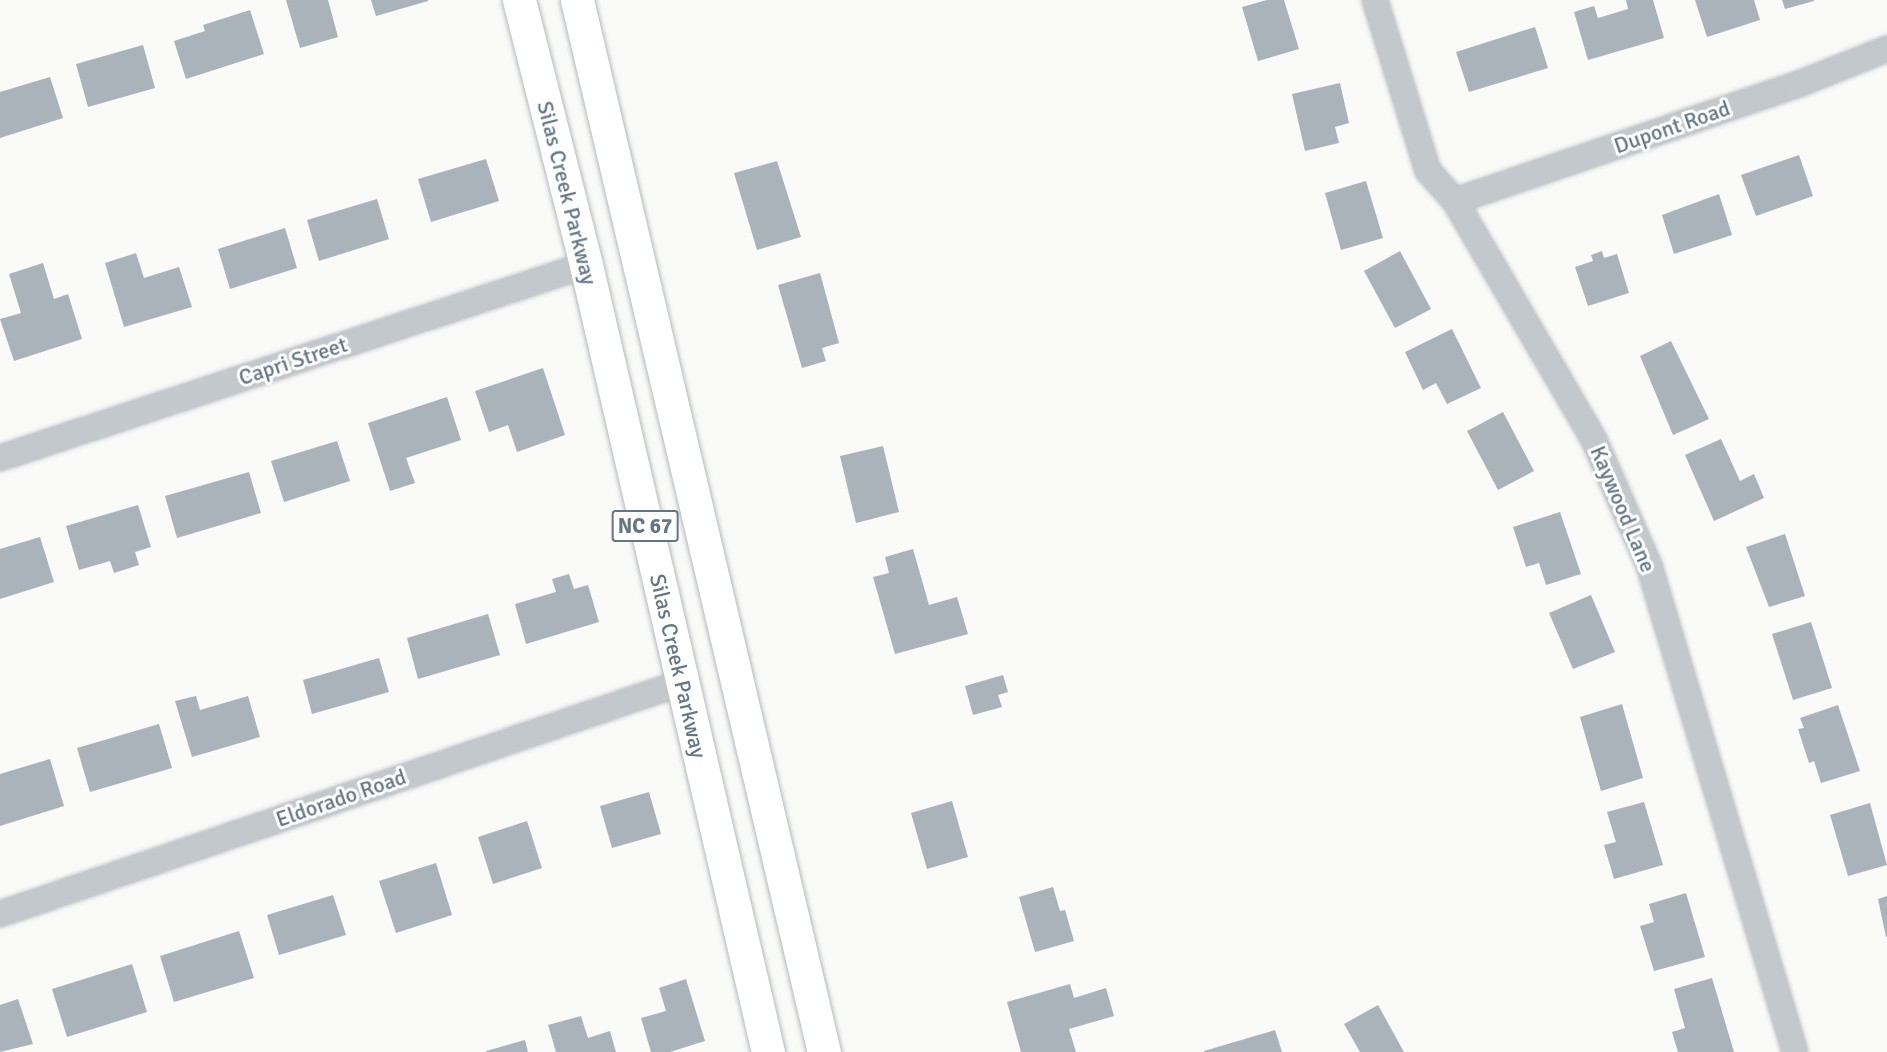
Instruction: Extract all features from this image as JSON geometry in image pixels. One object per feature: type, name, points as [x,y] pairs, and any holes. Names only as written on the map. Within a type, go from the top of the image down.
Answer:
[{"type":"main road","name":"Silas Creek Parkway","points":[[519,0],[586,265],[768,1052]]},
{"type":"main road","name":"NC 67","points":[[577,0],[824,1052]]},
{"type":"street","name":"Kaywood Lane","points":[[1375,0],[1428,171],[1455,201],[1594,440],[1649,565],[1795,1052]]},
{"type":"street","name":"Dupont Road","points":[[1455,201],[1788,88],[1887,49]]},
{"type":"street","name":"Capri Street","points":[[0,458],[586,265]]},
{"type":"street","name":"Eldorado Road","points":[[0,914],[681,683]]},
{"type":"building","points":[[286,0],[328,0],[338,37],[300,48]]},
{"type":"building","points":[[371,0],[428,0],[428,1],[376,16]]},
{"type":"building","points":[[1267,0],[1284,0],[1299,49],[1258,61],[1242,7]]},
{"type":"building","points":[[1626,0],[1653,0],[1664,38],[1588,60],[1574,12],[1594,6],[1598,18],[1628,9]]},
{"type":"building","points":[[1695,0],[1754,0],[1760,20],[1707,37]]},
{"type":"building","points":[[1782,0],[1814,0],[1814,1],[1785,9]]},
{"type":"building","points":[[250,10],[264,54],[186,79],[174,41],[205,31],[203,25]]},
{"type":"building","points":[[1535,27],[1548,68],[1469,92],[1456,52]]},
{"type":"building","points":[[143,45],[155,88],[88,107],[76,64]]},
{"type":"building","points":[[50,77],[63,118],[0,138],[0,92]]},
{"type":"building","points":[[1340,83],[1349,123],[1335,127],[1339,143],[1305,151],[1292,94]]},
{"type":"building","points":[[1799,155],[1813,196],[1756,216],[1741,175]]},
{"type":"building","points":[[486,159],[499,201],[431,222],[418,179]]},
{"type":"building","points":[[777,161],[801,237],[757,250],[734,173]]},
{"type":"building","points":[[1366,181],[1383,238],[1341,250],[1325,193]]},
{"type":"building","points":[[1719,194],[1732,235],[1674,254],[1662,215]]},
{"type":"building","points":[[377,199],[389,239],[319,261],[307,220]]},
{"type":"building","points":[[285,228],[297,268],[230,289],[218,249]]},
{"type":"building","points":[[1400,251],[1431,309],[1395,328],[1364,271]]},
{"type":"building","points":[[1602,251],[1604,258],[1617,254],[1629,293],[1588,306],[1575,267],[1593,261],[1591,255]]},
{"type":"building","points":[[136,253],[144,278],[179,267],[192,307],[124,327],[105,263]]},
{"type":"building","points":[[43,263],[54,299],[68,294],[82,339],[14,361],[0,319],[21,313],[9,274]]},
{"type":"building","points":[[820,273],[839,343],[822,348],[826,361],[802,368],[778,285]]},
{"type":"building","points":[[1452,329],[1481,388],[1447,404],[1436,383],[1423,390],[1405,352]]},
{"type":"building","points":[[1671,341],[1709,419],[1673,435],[1640,356]]},
{"type":"building","points":[[543,368],[565,435],[517,452],[508,425],[489,432],[475,391]]},
{"type":"building","points":[[447,397],[461,440],[406,458],[415,483],[390,491],[368,423]]},
{"type":"building","points":[[1503,412],[1534,471],[1498,490],[1467,431]]},
{"type":"building","points":[[1721,439],[1740,481],[1754,474],[1764,498],[1714,521],[1685,455]]},
{"type":"building","points":[[337,441],[350,481],[284,502],[271,461]]},
{"type":"building","points":[[883,446],[899,512],[856,523],[840,456]]},
{"type":"building","points":[[249,472],[261,513],[177,538],[165,496]]},
{"type":"building","points":[[138,505],[151,547],[135,552],[139,565],[114,573],[110,561],[79,570],[66,526]]},
{"type":"building","points":[[1560,512],[1581,574],[1546,585],[1539,563],[1526,567],[1513,527]]},
{"type":"building","points":[[1785,534],[1805,596],[1769,607],[1746,547]]},
{"type":"building","points":[[40,537],[54,582],[0,599],[0,549]]},
{"type":"building","points":[[913,549],[929,605],[957,597],[968,634],[895,654],[873,577],[889,573],[885,557]]},
{"type":"building","points":[[569,574],[574,589],[588,585],[599,622],[526,644],[515,604],[556,592],[552,579]]},
{"type":"building","points":[[1591,595],[1615,652],[1573,669],[1549,613]]},
{"type":"building","points":[[488,614],[500,655],[418,679],[407,638]]},
{"type":"building","points":[[1811,622],[1832,688],[1793,700],[1772,634]]},
{"type":"building","points":[[379,658],[389,692],[312,714],[303,680]]},
{"type":"building","points":[[1003,675],[1008,692],[998,695],[1002,707],[973,715],[965,686]]},
{"type":"building","points":[[196,696],[200,710],[248,696],[260,737],[192,757],[175,701]]},
{"type":"building","points":[[1622,704],[1643,778],[1601,791],[1580,717]]},
{"type":"building","points":[[1838,705],[1860,771],[1821,783],[1814,761],[1809,763],[1798,729],[1804,728],[1800,718]]},
{"type":"building","points":[[159,724],[172,768],[90,792],[77,748]]},
{"type":"building","points":[[50,759],[64,806],[0,826],[0,774]]},
{"type":"building","points":[[649,792],[661,834],[612,848],[600,806]]},
{"type":"building","points":[[952,801],[968,857],[927,869],[911,813]]},
{"type":"building","points":[[1644,802],[1663,865],[1614,879],[1604,845],[1616,842],[1607,812]]},
{"type":"building","points":[[1870,803],[1887,865],[1848,876],[1830,815]]},
{"type":"building","points":[[527,821],[542,868],[493,884],[478,837]]},
{"type":"building","points":[[436,863],[452,915],[396,933],[379,881]]},
{"type":"building","points":[[1053,887],[1060,911],[1065,910],[1074,941],[1035,952],[1019,897]]},
{"type":"building","points":[[1686,893],[1705,957],[1654,971],[1640,926],[1654,922],[1649,904]]},
{"type":"building","points":[[333,895],[346,935],[279,955],[267,915]]},
{"type":"building","points":[[1887,896],[1887,937],[1886,937],[1878,899]]},
{"type":"building","points":[[239,931],[254,978],[174,1002],[160,956]]},
{"type":"building","points":[[132,964],[147,1012],[67,1037],[52,989]]},
{"type":"building","points":[[1712,978],[1734,1052],[1678,1052],[1672,1032],[1685,1028],[1674,989]]},
{"type":"building","points":[[686,979],[705,1041],[670,1052],[651,1052],[641,1018],[666,1011],[659,988]]},
{"type":"building","points":[[1070,984],[1074,998],[1106,988],[1114,1016],[1069,1029],[1076,1052],[1021,1052],[1007,1002]]},
{"type":"building","points":[[18,999],[33,1044],[0,1052],[0,1005]]},
{"type":"building","points":[[1378,1005],[1404,1052],[1360,1052],[1344,1024]]},
{"type":"building","points":[[581,1016],[588,1038],[610,1031],[616,1052],[556,1052],[548,1025]]},
{"type":"building","points":[[1275,1030],[1282,1052],[1204,1052],[1204,1051]]},
{"type":"building","points":[[525,1040],[528,1052],[486,1052],[486,1051]]}]
